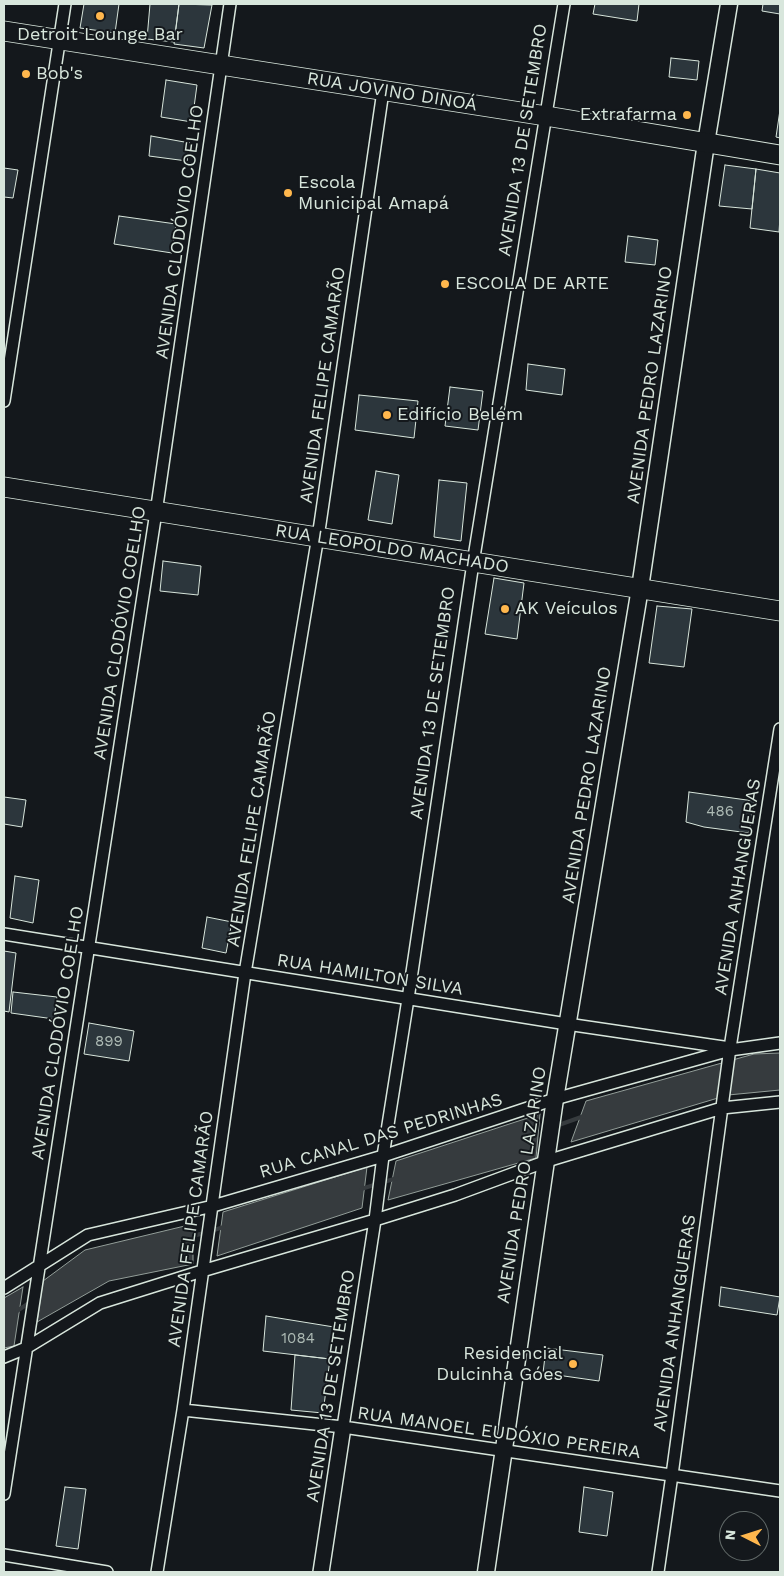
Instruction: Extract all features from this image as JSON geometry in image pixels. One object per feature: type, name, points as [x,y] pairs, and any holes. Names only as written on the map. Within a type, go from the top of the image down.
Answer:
[{"type":"main road","name":"AVENIDA PEDRO LAZARINO","points":[[486,1572],[555,1099],[640,588],[706,143],[729,4]]},
{"type":"main road","name":"RUA JOVINO DINOÁ","points":[[4,31],[546,116],[780,155]]},
{"type":"main road","name":"RUA LEOPOLDO MACHADO","points":[[4,487],[780,611]]},
{"type":"street","points":[[4,401],[65,4]]},
{"type":"street","name":"AVENIDA CLODÓVIO COELHO","points":[[27,1343],[156,510],[230,4]]},
{"type":"street","name":"AVENIDA 13 DE SETEMBRO","points":[[322,1572],[472,563],[564,4]]},
{"type":"street","name":"AVENIDA FELIPE CAMARÃO","points":[[157,1572],[183,1410],[245,973],[318,538],[383,91]]},
{"type":"street","name":"AVENIDA ANHANGUERAS","points":[[658,1572],[730,1052],[780,729]]},
{"type":"street","name":"RUA HAMILTON SILVA","points":[[4,934],[730,1052]]},
{"type":"street","name":"RUA CANAL DAS PEDRINHAS","points":[[4,1288],[88,1236],[212,1212],[555,1099],[730,1052],[780,1043]]},
{"type":"street","points":[[4,1357],[100,1303],[203,1267],[375,1220],[455,1195],[547,1161],[723,1105],[780,1102]]},
{"type":"street","points":[[4,1494],[27,1343]]},
{"type":"street","name":"RUA MANOEL EUDÓXIO PEREIRA","points":[[183,1410],[343,1427],[780,1491]]},
{"type":"street","points":[[4,1555],[108,1572]]},
{"type":"shaded area","points":[[780,1053],[780,1090],[728,1095],[571,1142],[586,1101],[754,1054]]},
{"type":"shaded area","points":[[540,1114],[536,1158],[388,1200],[396,1161]]},
{"type":"shaded area","points":[[367,1167],[362,1208],[217,1256],[223,1212]]},
{"type":"shaded area","points":[[193,1224],[193,1264],[109,1281],[37,1322],[43,1281],[85,1250]]},
{"type":"shaded area","points":[[23,1287],[14,1346],[4,1348],[4,1298]]},
{"type":"building","name":"Detroit Lounge Bar","points":[[84,4],[119,4],[115,33],[80,28]]},
{"type":"building","points":[[150,4],[179,4],[174,42],[147,39]]},
{"type":"building","points":[[179,4],[212,5],[204,48],[174,44]]},
{"type":"building","points":[[595,4],[639,4],[637,21],[593,14]]},
{"type":"building","points":[[763,4],[780,4],[780,14],[762,11]]},
{"type":"building","points":[[671,58],[699,61],[697,80],[669,77]]},
{"type":"building","points":[[166,80],[197,85],[192,122],[161,117]]},
{"type":"building","points":[[780,110],[780,138],[776,137]]},
{"type":"building","points":[[151,136],[190,143],[187,161],[149,156]]},
{"type":"building","points":[[725,165],[756,169],[752,209],[719,206]]},
{"type":"building","points":[[4,168],[18,170],[13,198],[4,197]]},
{"type":"building","points":[[756,169],[780,173],[779,232],[750,228]]},
{"type":"building","points":[[119,216],[176,224],[172,253],[114,244]]},
{"type":"building","points":[[628,236],[658,240],[655,265],[625,262]]},
{"type":"building","points":[[528,364],[565,369],[562,395],[526,390]]},
{"type":"building","points":[[450,387],[483,391],[478,430],[445,426]]},
{"type":"building","name":"Edifício Belém","points":[[359,395],[418,401],[414,438],[355,430]]},
{"type":"building","points":[[376,471],[399,475],[392,524],[368,520]]},
{"type":"building","points":[[439,480],[467,483],[461,541],[434,537]]},
{"type":"building","points":[[163,561],[201,566],[198,595],[160,591]]},
{"type":"building","name":"AK Veículos","points":[[494,578],[524,583],[517,639],[485,634]]},
{"type":"building","points":[[657,606],[692,609],[684,667],[649,663]]},
{"type":"building","points":[[689,792],[754,801],[749,833],[704,827],[686,822]]},
{"type":"building","points":[[4,797],[26,800],[22,827],[4,824]]},
{"type":"building","points":[[15,876],[39,880],[33,923],[10,918]]},
{"type":"building","points":[[207,917],[232,922],[226,953],[202,948]]},
{"type":"building","points":[[4,951],[16,953],[9,1012],[4,1011]]},
{"type":"building","points":[[13,992],[57,997],[54,1019],[11,1013]]},
{"type":"building","points":[[89,1023],[134,1031],[129,1061],[84,1054]]},
{"type":"building","points":[[721,1287],[780,1297],[777,1315],[719,1306]]},
{"type":"building","points":[[266,1316],[334,1327],[330,1359],[263,1351]]},
{"type":"building","name":"Residencial Dulcinha Góes","points":[[546,1348],[603,1355],[599,1381],[543,1373]]},
{"type":"building","points":[[295,1355],[330,1359],[323,1413],[291,1410]]},
{"type":"building","points":[[65,1487],[86,1489],[78,1549],[56,1546]]},
{"type":"building","points":[[584,1487],[613,1492],[607,1536],[579,1532]]},
{"type":"waterway","points":[[556,1126],[584,1116]]},
{"type":"waterway","points":[[361,1189],[397,1178]]},
{"type":"waterway","points":[[190,1237],[224,1227]]},
{"type":"waterway","points":[[17,1311],[32,1301]]},
{"type":"place","name":"Detroit Lounge Bar","points":[[100,16]]},
{"type":"place","name":"Bob's","points":[[26,74]]},
{"type":"place","name":"Extrafarma","points":[[687,115]]},
{"type":"place","name":"Escola Municipal Amapá","points":[[288,193]]},
{"type":"place","name":"ESCOLA DE ARTE","points":[[445,284]]},
{"type":"place","name":"Edifício Belém","points":[[387,415]]},
{"type":"place","name":"AK Veículos","points":[[505,609]]},
{"type":"place","name":"Residencial Dulcinha Góes","points":[[573,1364]]}]
